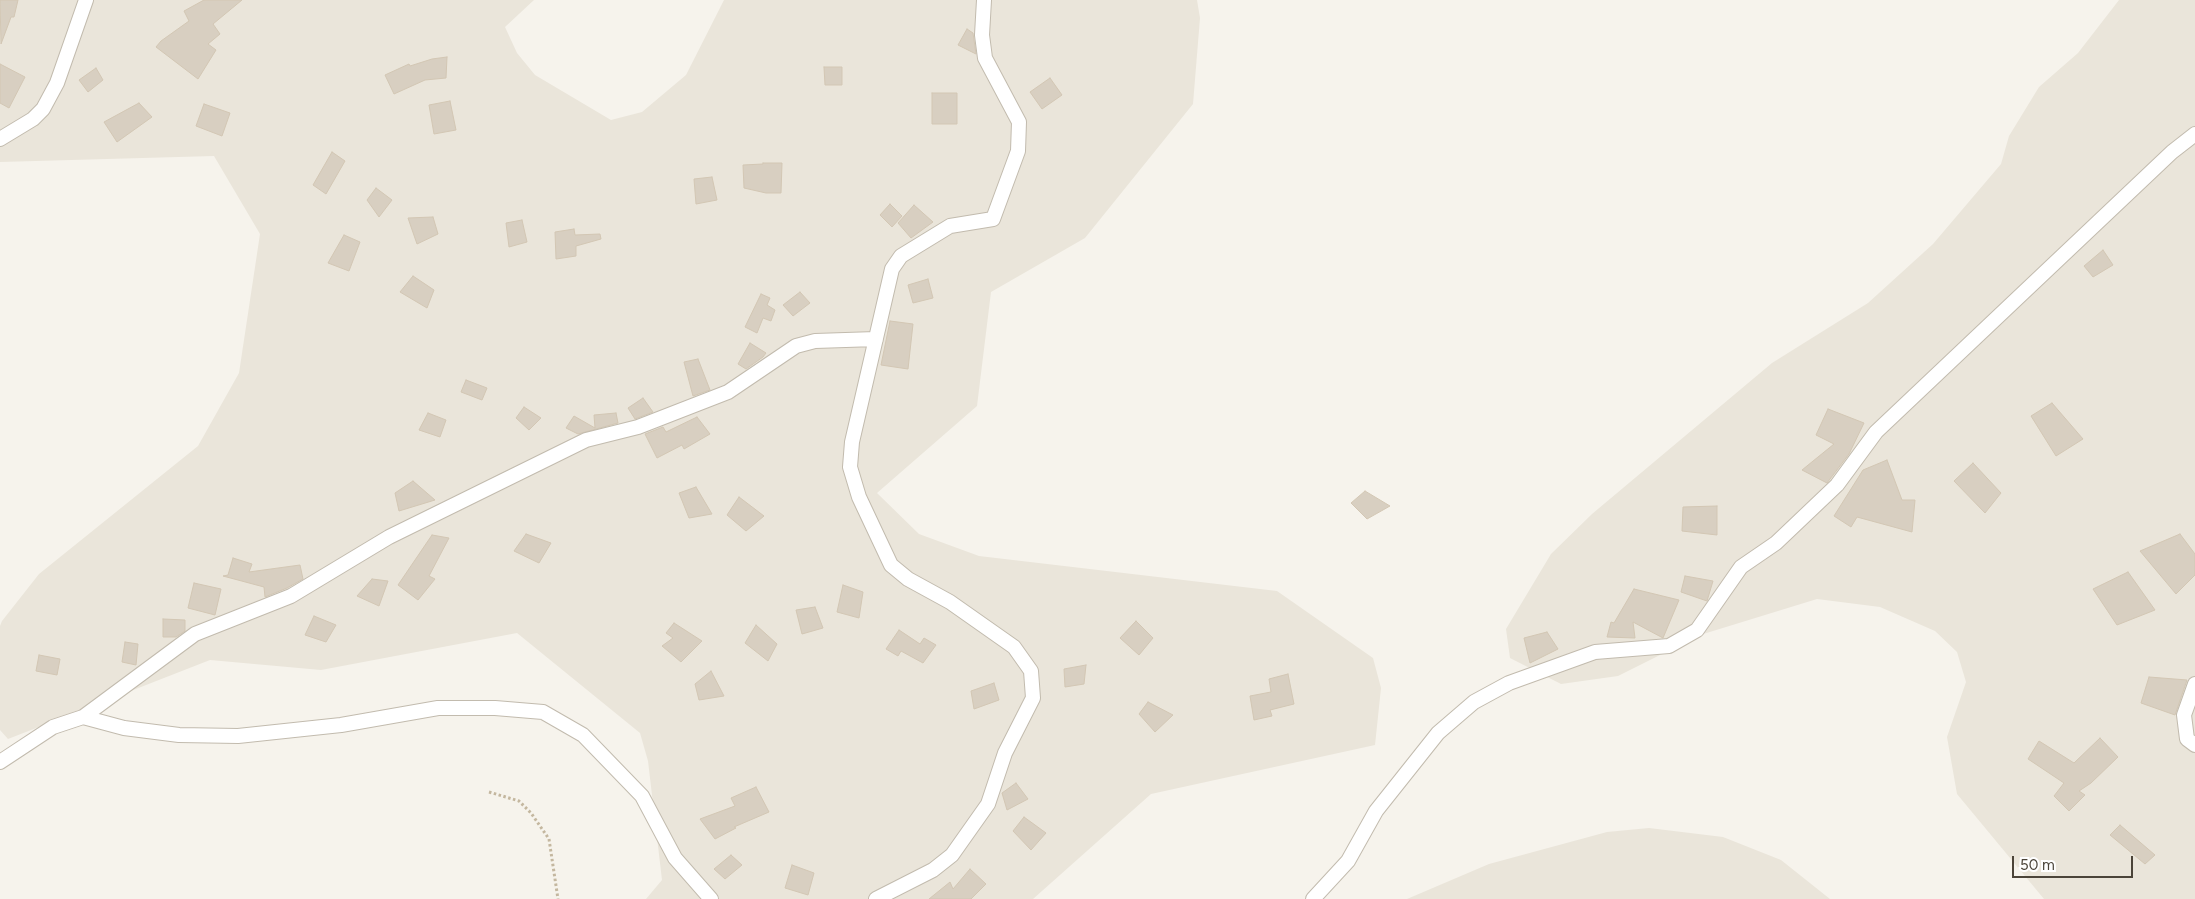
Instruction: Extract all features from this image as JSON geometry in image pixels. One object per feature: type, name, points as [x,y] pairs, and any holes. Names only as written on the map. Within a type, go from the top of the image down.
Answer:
[{"type":"street","points":[[0,139],[33,119],[43,109],[57,83],[86,0]]},
{"type":"street","points":[[876,899],[933,870],[952,855],[988,804],[1005,753],[1033,698],[1031,671],[1014,647],[950,602],[908,579],[891,565],[859,497],[850,467],[852,442],[892,268],[901,256],[950,226],[993,218],[1018,150],[1018,122],[985,58],[982,36],[984,0]]},
{"type":"street","points":[[1312,899],[1348,861],[1376,811],[1438,733],[1474,702],[1509,683],[1596,652],[1669,646],[1697,630],[1742,567],[1776,543],[1837,485],[1876,432],[1895,413],[2172,152],[2195,134]]},
{"type":"street","points":[[0,762],[53,727],[83,717],[195,634],[291,596],[389,537],[586,440],[638,427],[728,392],[796,346],[815,341],[876,339]]},
{"type":"street","points":[[2195,684],[2184,715],[2187,738],[2195,745]]},
{"type":"street","points":[[83,717],[124,728],[179,734],[238,736],[341,725],[438,708],[495,708],[543,712],[583,735],[642,796],[675,858],[711,899]]},
{"type":"path","points":[[489,792],[519,801],[531,813],[548,839],[558,899]]},
{"type":"shaded area","points":[[0,0],[534,0],[505,27],[517,53],[535,75],[611,120],[642,112],[686,75],[724,0],[1197,0],[1200,18],[1193,104],[1085,238],[991,292],[977,406],[877,493],[919,534],[979,556],[1277,591],[1373,658],[1381,688],[1375,745],[1151,794],[1033,899],[646,899],[662,880],[648,761],[640,733],[517,633],[321,670],[210,660],[8,739],[0,730],[0,626],[2,621],[39,574],[198,446],[239,373],[260,234],[214,156],[0,162]]},
{"type":"shaded area","points":[[2119,0],[2195,0],[2195,899],[2044,899],[1957,794],[1947,737],[1966,682],[1957,652],[1935,631],[1880,607],[1817,599],[1700,635],[1618,676],[1561,684],[1510,658],[1506,629],[1551,554],[1592,514],[1772,363],[1868,303],[1933,244],[2001,164],[2009,136],[2039,87],[2078,53]]},
{"type":"shaded area","points":[[1649,828],[1723,837],[1781,860],[1830,899],[1407,899],[1489,864],[1607,832]]},
{"type":"building","points":[[0,0],[18,0],[14,17],[11,17],[1,44]]},
{"type":"building","points":[[204,0],[242,0],[213,24],[220,34],[208,44],[216,50],[198,79],[156,47],[161,41],[189,21],[184,11]]},
{"type":"building","points":[[967,29],[973,33],[976,54],[958,45]]},
{"type":"building","points":[[447,57],[446,78],[425,80],[394,94],[385,75],[409,64],[410,66],[432,59]]},
{"type":"building","points":[[0,64],[25,77],[9,108],[0,103]]},
{"type":"building","points":[[824,67],[842,67],[842,85],[825,85]]},
{"type":"building","points":[[96,68],[103,80],[88,92],[79,80]]},
{"type":"building","points":[[1050,78],[1062,95],[1042,109],[1030,92]]},
{"type":"building","points":[[932,93],[957,93],[957,124],[932,124]]},
{"type":"building","points":[[450,101],[456,130],[434,134],[429,105]]},
{"type":"building","points":[[139,103],[152,117],[117,142],[104,122]]},
{"type":"building","points":[[204,104],[230,113],[222,136],[196,126]]},
{"type":"building","points":[[332,152],[345,161],[326,194],[313,185]]},
{"type":"building","points":[[782,163],[781,193],[766,193],[744,188],[743,165]]},
{"type":"building","points":[[712,177],[717,200],[696,204],[694,179]]},
{"type":"building","points":[[376,188],[392,200],[379,217],[367,200]]},
{"type":"building","points":[[890,204],[902,216],[892,227],[880,215]]},
{"type":"building","points":[[914,205],[933,222],[911,238],[898,223]]},
{"type":"building","points":[[433,217],[438,234],[417,244],[408,218]]},
{"type":"building","points":[[522,220],[527,242],[509,247],[506,223]]},
{"type":"building","points":[[574,229],[575,235],[600,234],[601,239],[576,246],[576,256],[556,259],[555,232]]},
{"type":"building","points":[[344,235],[360,242],[349,271],[328,263]]},
{"type":"building","points":[[2103,250],[2113,265],[2093,277],[2084,266]]},
{"type":"building","points":[[413,276],[434,290],[427,308],[400,292]]},
{"type":"building","points":[[928,279],[933,298],[913,303],[908,285]]},
{"type":"building","points":[[800,292],[810,303],[793,316],[783,305]]},
{"type":"building","points":[[761,294],[770,298],[767,305],[775,310],[771,321],[763,318],[757,333],[745,327]]},
{"type":"building","points":[[890,321],[913,324],[908,369],[881,365]]},
{"type":"building","points":[[750,343],[766,353],[746,369],[738,364]]},
{"type":"building","points":[[698,359],[710,390],[693,396],[684,362]]},
{"type":"building","points":[[466,380],[487,388],[482,400],[461,392]]},
{"type":"building","points":[[643,398],[653,412],[635,419],[628,408]]},
{"type":"building","points":[[2052,403],[2083,439],[2056,456],[2031,416]]},
{"type":"building","points":[[524,407],[541,418],[529,430],[516,418]]},
{"type":"building","points":[[1828,409],[1864,423],[1849,454],[1827,483],[1802,470],[1834,444],[1816,435]]},
{"type":"building","points":[[428,413],[446,420],[440,437],[419,430]]},
{"type":"building","points":[[616,413],[618,423],[578,434],[566,428],[574,416],[595,428],[594,415]]},
{"type":"building","points":[[697,417],[710,434],[684,449],[682,445],[657,458],[645,434],[663,427],[666,432]]},
{"type":"building","points":[[1887,460],[1902,500],[1915,500],[1912,532],[1857,517],[1851,527],[1834,516],[1863,470]]},
{"type":"building","points":[[1973,463],[2001,493],[1985,513],[1954,481]]},
{"type":"building","points":[[413,481],[435,500],[399,511],[395,493]]},
{"type":"building","points":[[696,487],[712,514],[689,518],[679,493]]},
{"type":"building","points":[[1365,491],[1390,506],[1367,519],[1351,503]]},
{"type":"building","points":[[739,497],[764,516],[746,531],[727,515]]},
{"type":"building","points":[[1717,506],[1717,535],[1682,531],[1683,507]]},
{"type":"building","points":[[526,534],[551,543],[539,563],[514,551]]},
{"type":"building","points":[[2180,534],[2195,554],[2195,575],[2176,594],[2140,551]]},
{"type":"building","points":[[432,535],[449,538],[429,576],[435,579],[418,600],[398,585]]},
{"type":"building","points":[[233,558],[252,564],[249,572],[300,565],[303,579],[265,597],[264,587],[223,576],[228,575]]},
{"type":"building","points":[[2128,572],[2155,610],[2117,625],[2093,589]]},
{"type":"building","points":[[1685,576],[1713,581],[1707,601],[1681,592]]},
{"type":"building","points":[[372,579],[388,581],[379,606],[357,596]]},
{"type":"building","points":[[194,583],[221,589],[215,615],[188,608]]},
{"type":"building","points":[[843,585],[863,592],[859,618],[837,612]]},
{"type":"building","points":[[1634,589],[1679,600],[1663,638],[1633,622],[1635,638],[1607,637],[1611,622],[1614,623]]},
{"type":"building","points":[[815,607],[823,628],[802,634],[796,610]]},
{"type":"building","points":[[314,616],[336,625],[326,642],[305,635]]},
{"type":"building","points":[[163,619],[185,620],[185,631],[176,637],[163,637]]},
{"type":"building","points":[[1136,621],[1153,638],[1139,655],[1120,638]]},
{"type":"building","points":[[674,623],[702,641],[681,662],[662,646],[673,638],[666,633]]},
{"type":"building","points":[[756,625],[777,644],[768,661],[745,643]]},
{"type":"building","points":[[899,630],[920,644],[924,638],[936,645],[923,663],[901,651],[898,656],[886,649]]},
{"type":"building","points":[[1547,632],[1558,649],[1530,663],[1524,638]]},
{"type":"building","points":[[125,642],[138,644],[136,665],[122,662]]},
{"type":"building","points":[[39,655],[60,659],[57,675],[36,671]]},
{"type":"building","points":[[1086,665],[1084,684],[1065,687],[1064,669]]},
{"type":"building","points":[[711,671],[724,696],[699,700],[695,684]]},
{"type":"building","points":[[1288,674],[1294,704],[1270,710],[1272,716],[1254,720],[1250,696],[1271,692],[1269,679]]},
{"type":"building","points":[[2149,677],[2187,680],[2175,715],[2141,703]]},
{"type":"building","points":[[994,683],[999,700],[974,709],[971,691]]},
{"type":"building","points":[[1148,702],[1173,715],[1155,732],[1139,714]]},
{"type":"building","points":[[2100,738],[2118,757],[2091,783],[2079,791],[2085,795],[2069,811],[2054,796],[2064,783],[2028,759],[2039,741],[2074,763]]},
{"type":"building","points":[[1016,783],[1028,799],[1007,810],[1002,793]]},
{"type":"building","points":[[756,787],[769,812],[734,827],[736,828],[715,839],[700,819],[735,806],[731,798]]},
{"type":"building","points":[[1024,817],[1046,833],[1031,850],[1013,831]]},
{"type":"building","points":[[2120,825],[2155,855],[2145,864],[2110,835]]},
{"type":"building","points":[[731,855],[742,865],[725,879],[714,869]]},
{"type":"building","points":[[792,865],[814,873],[808,895],[785,888]]},
{"type":"building","points":[[970,869],[986,884],[971,899],[929,899],[950,882],[953,889]]}]
